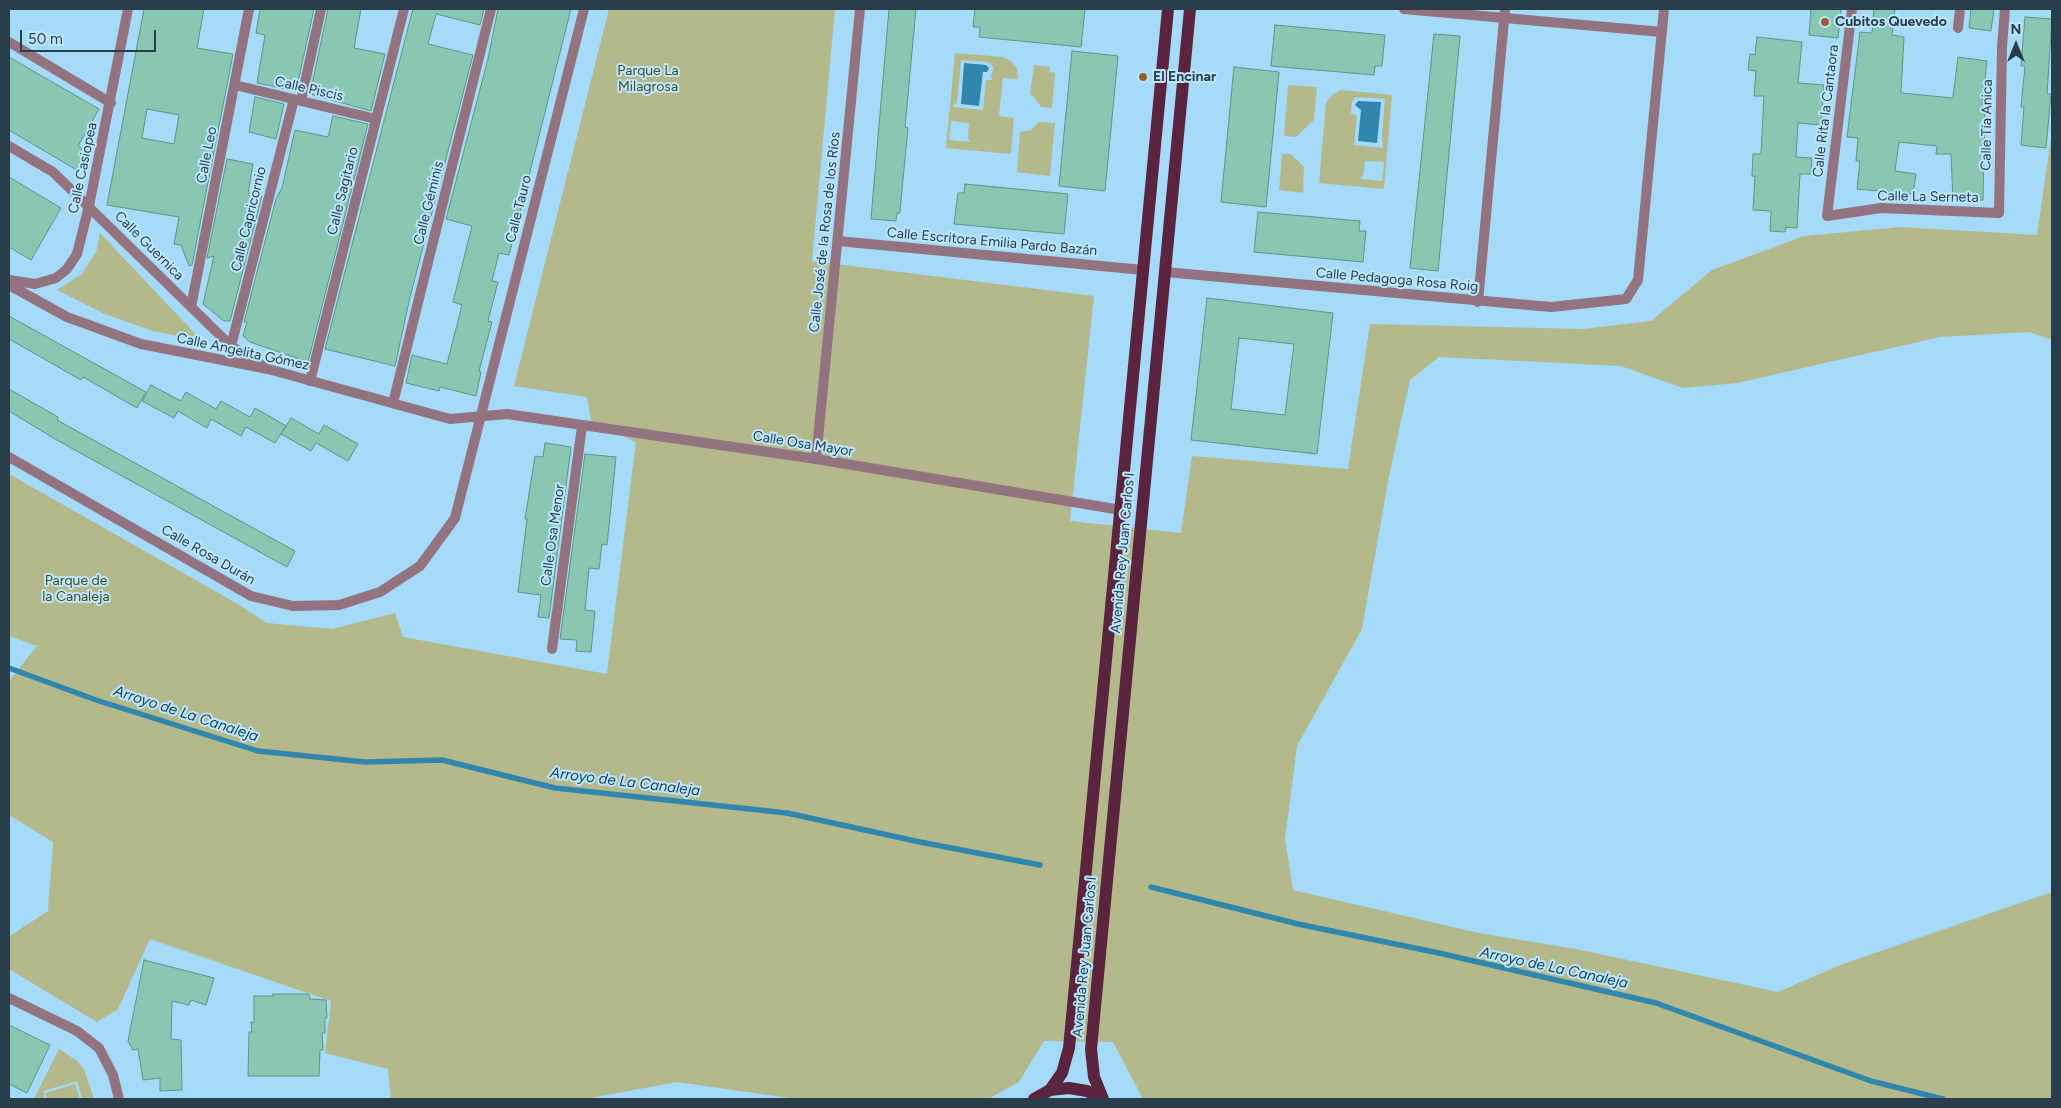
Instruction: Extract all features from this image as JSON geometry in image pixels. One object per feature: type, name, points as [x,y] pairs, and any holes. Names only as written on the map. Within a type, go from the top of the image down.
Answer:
[{"type":"main road","name":"Avenida Rey Juan Carlos I","points":[[1050,1090],[1062,1073],[1069,1048],[1168,9]]},
{"type":"main road","name":"Avenida Rey Juan Carlos I","points":[[1102,1099],[1094,1077],[1091,1049],[1190,9]]},
{"type":"main road","name":"Avenida Rey Juan Carlos I","points":[[1034,1099],[1050,1090],[1069,1088],[1087,1091],[1102,1099]]},
{"type":"street","name":"Calle Casiopea","points":[[9,280],[35,284],[56,278],[67,269],[77,254],[111,103],[128,9]]},
{"type":"street","name":"Calle Leo","points":[[192,307],[249,9]]},
{"type":"street","name":"Calle Capricornio","points":[[231,346],[322,9]]},
{"type":"street","name":"Calle Sagitario","points":[[310,381],[404,9]]},
{"type":"street","name":"Calle Géminis","points":[[393,403],[491,9]]},
{"type":"street","name":"Calle Tauro","points":[[480,416],[584,9]]},
{"type":"street","name":"Calle José de la Rosa de los Ríos","points":[[816,459],[860,9]]},
{"type":"street","points":[[1404,9],[1505,13],[1662,32],[1664,9]]},
{"type":"street","name":"Calle Rita la Cantaora","points":[[1827,216],[1852,9]]},
{"type":"street","points":[[1958,28],[1960,9]]},
{"type":"street","name":"Calle Tía Anica","points":[[1999,213],[2002,47],[2005,9]]},
{"type":"street","points":[[1478,302],[1505,13]]},
{"type":"street","name":"Calle Pedagoga Rosa Roig","points":[[1165,272],[1478,302],[1551,307],[1626,299],[1638,280],[1662,32]]},
{"type":"street","points":[[9,42],[111,103]]},
{"type":"street","name":"Calle Piscis","points":[[235,85],[376,119]]},
{"type":"street","name":"Calle Guernica","points":[[9,146],[53,172],[231,346],[268,369]]},
{"type":"street","name":"Calle La Serneta","points":[[1827,216],[1881,208],[1999,213]]},
{"type":"street","name":"Calle Escritora Emilia Pardo Bazán","points":[[838,241],[1143,270]]},
{"type":"street","name":"Calle Angelita Gómez","points":[[9,285],[67,317],[141,344],[268,369],[450,419],[480,416]]},
{"type":"street","name":"Calle Osa Mayor","points":[[480,416],[507,414],[816,459],[1121,510]]},
{"type":"street","name":"Calle Rosa Durán","points":[[9,457],[252,596],[292,606],[339,605],[380,592],[420,566],[455,518],[480,416]]},
{"type":"street","name":"Calle Osa Menor","points":[[552,649],[582,426]]},
{"type":"street","points":[[9,998],[77,1031],[99,1048],[113,1075],[119,1099]]},
{"type":"green space","points":[[609,9],[835,9],[812,261],[1094,296],[1070,521],[1181,533],[1192,456],[1348,469],[1370,324],[1583,329],[1651,321],[1712,270],[1804,236],[1900,227],[2037,235],[2052,131],[2052,340],[2029,332],[1940,337],[1737,383],[1683,388],[1621,366],[1439,357],[1410,380],[1389,476],[1362,629],[1297,746],[1285,839],[1293,890],[1479,933],[1576,949],[1778,992],[1843,964],[2052,892],[2052,1099],[1143,1099],[1113,1042],[1044,1041],[1019,1082],[988,1099],[796,1099],[677,1082],[585,1099],[391,1099],[388,1069],[325,1053],[331,1001],[150,939],[118,1009],[97,1022],[9,969],[9,940],[11,935],[48,911],[53,842],[9,815],[9,681],[37,646],[9,636],[9,474],[236,603],[267,623],[332,629],[395,613],[403,637],[607,674],[636,442],[591,421],[587,397],[514,386]]},
{"type":"green space","points":[[955,53],[1003,57],[1011,61],[1017,69],[1018,79],[1003,78],[999,116],[1014,118],[1011,154],[946,148]],"holes":[[[961,60],[987,62],[993,66],[990,77],[992,77],[992,80],[986,80],[983,110],[953,107],[954,103],[957,104]],[[951,121],[969,123],[968,139],[970,142],[949,140]]]},
{"type":"green space","points":[[1034,65],[1050,67],[1050,72],[1055,73],[1052,108],[1041,107],[1033,96],[1030,95]]},
{"type":"green space","points":[[1288,85],[1317,87],[1314,120],[1296,137],[1284,136]]},
{"type":"green space","points":[[1341,90],[1392,95],[1384,189],[1319,183],[1326,103],[1333,94]],"holes":[[[1356,97],[1385,99],[1383,148],[1354,145],[1357,115],[1351,114],[1352,101]],[[1365,161],[1384,162],[1382,181],[1361,179],[1361,176],[1363,177]]]},
{"type":"green space","points":[[1039,122],[1055,123],[1050,176],[1017,172],[1020,132],[1031,130]]},
{"type":"green space","points":[[1282,154],[1291,154],[1304,167],[1303,193],[1279,190]]},
{"type":"green space","points":[[100,233],[202,341],[153,331],[105,314],[57,290],[82,274],[96,252]]},
{"type":"green space","points":[[59,1049],[76,1060],[84,1069],[94,1099],[82,1099],[77,1081],[43,1091],[45,1099],[34,1099]]},
{"type":"green space","points":[[75,1084],[80,1099],[47,1099],[45,1093]]},
{"type":"water","points":[[964,63],[986,65],[989,68],[987,72],[983,72],[979,106],[961,104]]},
{"type":"water","points":[[1358,101],[1381,102],[1377,143],[1358,141],[1361,110],[1355,105]]},
{"type":"building","points":[[144,9],[204,9],[197,48],[233,54],[192,265],[189,266],[181,245],[174,244],[179,217],[107,205]],"holes":[[[147,109],[179,115],[174,144],[142,138]]]},
{"type":"building","points":[[260,9],[314,9],[296,91],[257,83],[265,35],[256,33]]},
{"type":"building","points":[[328,9],[361,9],[354,48],[385,54],[371,111],[310,94]]},
{"type":"building","points":[[413,9],[484,9],[480,25],[436,14],[428,44],[473,55],[410,297],[395,366],[325,349]]},
{"type":"building","points":[[498,9],[571,9],[509,255],[499,253],[492,281],[498,282],[488,321],[492,322],[479,371],[481,372],[476,396],[440,387],[439,391],[406,383],[412,355],[447,364],[462,305],[453,302],[472,226],[446,219],[488,59]]},
{"type":"building","points":[[889,9],[916,9],[905,127],[908,128],[900,213],[897,213],[896,221],[871,219]]},
{"type":"building","points":[[975,9],[1085,9],[1081,47],[979,37],[980,27],[973,27]]},
{"type":"building","name":"Cubitos Quevedo","points":[[1811,9],[1841,9],[1838,38],[1809,35]]},
{"type":"building","points":[[1874,9],[1895,9],[1892,35],[1904,37],[1901,93],[1953,98],[1958,57],[1987,61],[1982,104],[1985,104],[1983,200],[1953,201],[1951,154],[1936,154],[1937,146],[1899,142],[1895,171],[1916,174],[1913,194],[1857,189],[1860,161],[1856,161],[1858,138],[1847,137],[1860,32],[1872,33]]},
{"type":"building","points":[[1971,9],[1994,9],[1991,31],[1969,28]]},
{"type":"building","points":[[2025,17],[2052,19],[2047,94],[2051,94],[2046,148],[2021,145],[2024,107],[2021,107],[2025,66],[2021,66]]},
{"type":"building","points":[[1275,25],[1385,35],[1382,66],[1375,66],[1374,75],[1271,66]]},
{"type":"building","points":[[1434,34],[1460,36],[1438,271],[1410,268]]},
{"type":"building","points":[[1757,37],[1802,42],[1798,83],[1824,85],[1821,125],[1798,123],[1796,157],[1812,158],[1811,174],[1800,174],[1797,228],[1786,227],[1785,232],[1770,231],[1771,211],[1753,210],[1755,176],[1752,176],[1753,154],[1761,154],[1764,96],[1754,96],[1756,71],[1748,70],[1750,54],[1755,55]]},
{"type":"building","points":[[1072,51],[1118,56],[1105,191],[1059,186]]},
{"type":"building","points":[[9,57],[99,109],[78,146],[90,154],[80,172],[9,130]]},
{"type":"building","points":[[1234,67],[1279,72],[1266,207],[1221,202]]},
{"type":"building","points":[[255,97],[284,104],[276,139],[249,132]]},
{"type":"building","points":[[333,116],[368,124],[308,362],[250,342],[243,336],[247,322],[244,322],[276,199],[282,188],[295,130],[328,137]]},
{"type":"building","points":[[227,159],[253,164],[248,193],[262,196],[230,321],[224,321],[203,304],[214,256],[207,258]]},
{"type":"building","points":[[9,177],[61,208],[31,260],[9,247]]},
{"type":"building","points":[[965,184],[1068,194],[1064,234],[954,224],[958,193],[964,193]]},
{"type":"building","points":[[1258,212],[1360,221],[1359,231],[1366,231],[1363,262],[1254,252]]},
{"type":"building","points":[[1207,298],[1333,313],[1317,454],[1191,440]],"holes":[[[1239,338],[1294,344],[1285,415],[1231,409]]]},
{"type":"building","points":[[9,316],[146,392],[137,408],[83,377],[81,380],[9,339]]},
{"type":"building","points":[[151,385],[181,401],[186,392],[216,409],[221,401],[250,417],[255,408],[286,426],[275,443],[246,427],[241,436],[211,419],[207,428],[178,411],[174,418],[142,401]]},
{"type":"building","points":[[9,389],[58,417],[57,420],[295,551],[287,567],[55,439],[9,411]]},
{"type":"building","points":[[291,418],[319,434],[324,425],[358,444],[348,461],[316,443],[311,451],[281,434]]},
{"type":"building","points":[[545,443],[571,447],[549,618],[538,617],[541,595],[518,592],[527,519],[525,519],[535,456],[543,457]]},
{"type":"building","points":[[585,454],[616,457],[607,545],[602,544],[599,569],[589,568],[585,610],[595,611],[591,652],[576,651],[577,640],[560,639]]},
{"type":"building","points":[[144,960],[214,978],[206,1005],[191,1000],[189,1005],[172,1001],[171,1039],[181,1040],[182,1090],[160,1091],[160,1078],[143,1080],[138,1049],[133,1050],[128,1041]]},
{"type":"building","points":[[273,994],[309,994],[310,999],[326,1000],[327,1018],[325,1018],[325,1033],[322,1033],[323,1050],[320,1050],[319,1076],[248,1076],[249,1032],[252,1032],[251,1022],[254,1023],[254,996],[273,996]]},
{"type":"building","points":[[9,1025],[50,1045],[27,1093],[9,1084]]},
{"type":"waterway","name":"Arroyo de La Canaleja","points":[[9,668],[96,700],[258,751],[365,762],[442,760],[555,788],[787,813],[920,842],[1040,865]]},
{"type":"waterway","name":"Arroyo de La Canaleja","points":[[1151,887],[1298,924],[1439,953],[1656,1003],[1871,1081],[1943,1099]]},
{"type":"place","name":"Cubitos Quevedo","points":[[1825,22]]},
{"type":"place","name":"El Encinar","points":[[1143,77]]},
{"type":"park label","name":"Parque La Milagrosa","points":[[648,79]]},
{"type":"park label","name":"Parque de la Canaleja","points":[[76,590]]}]
